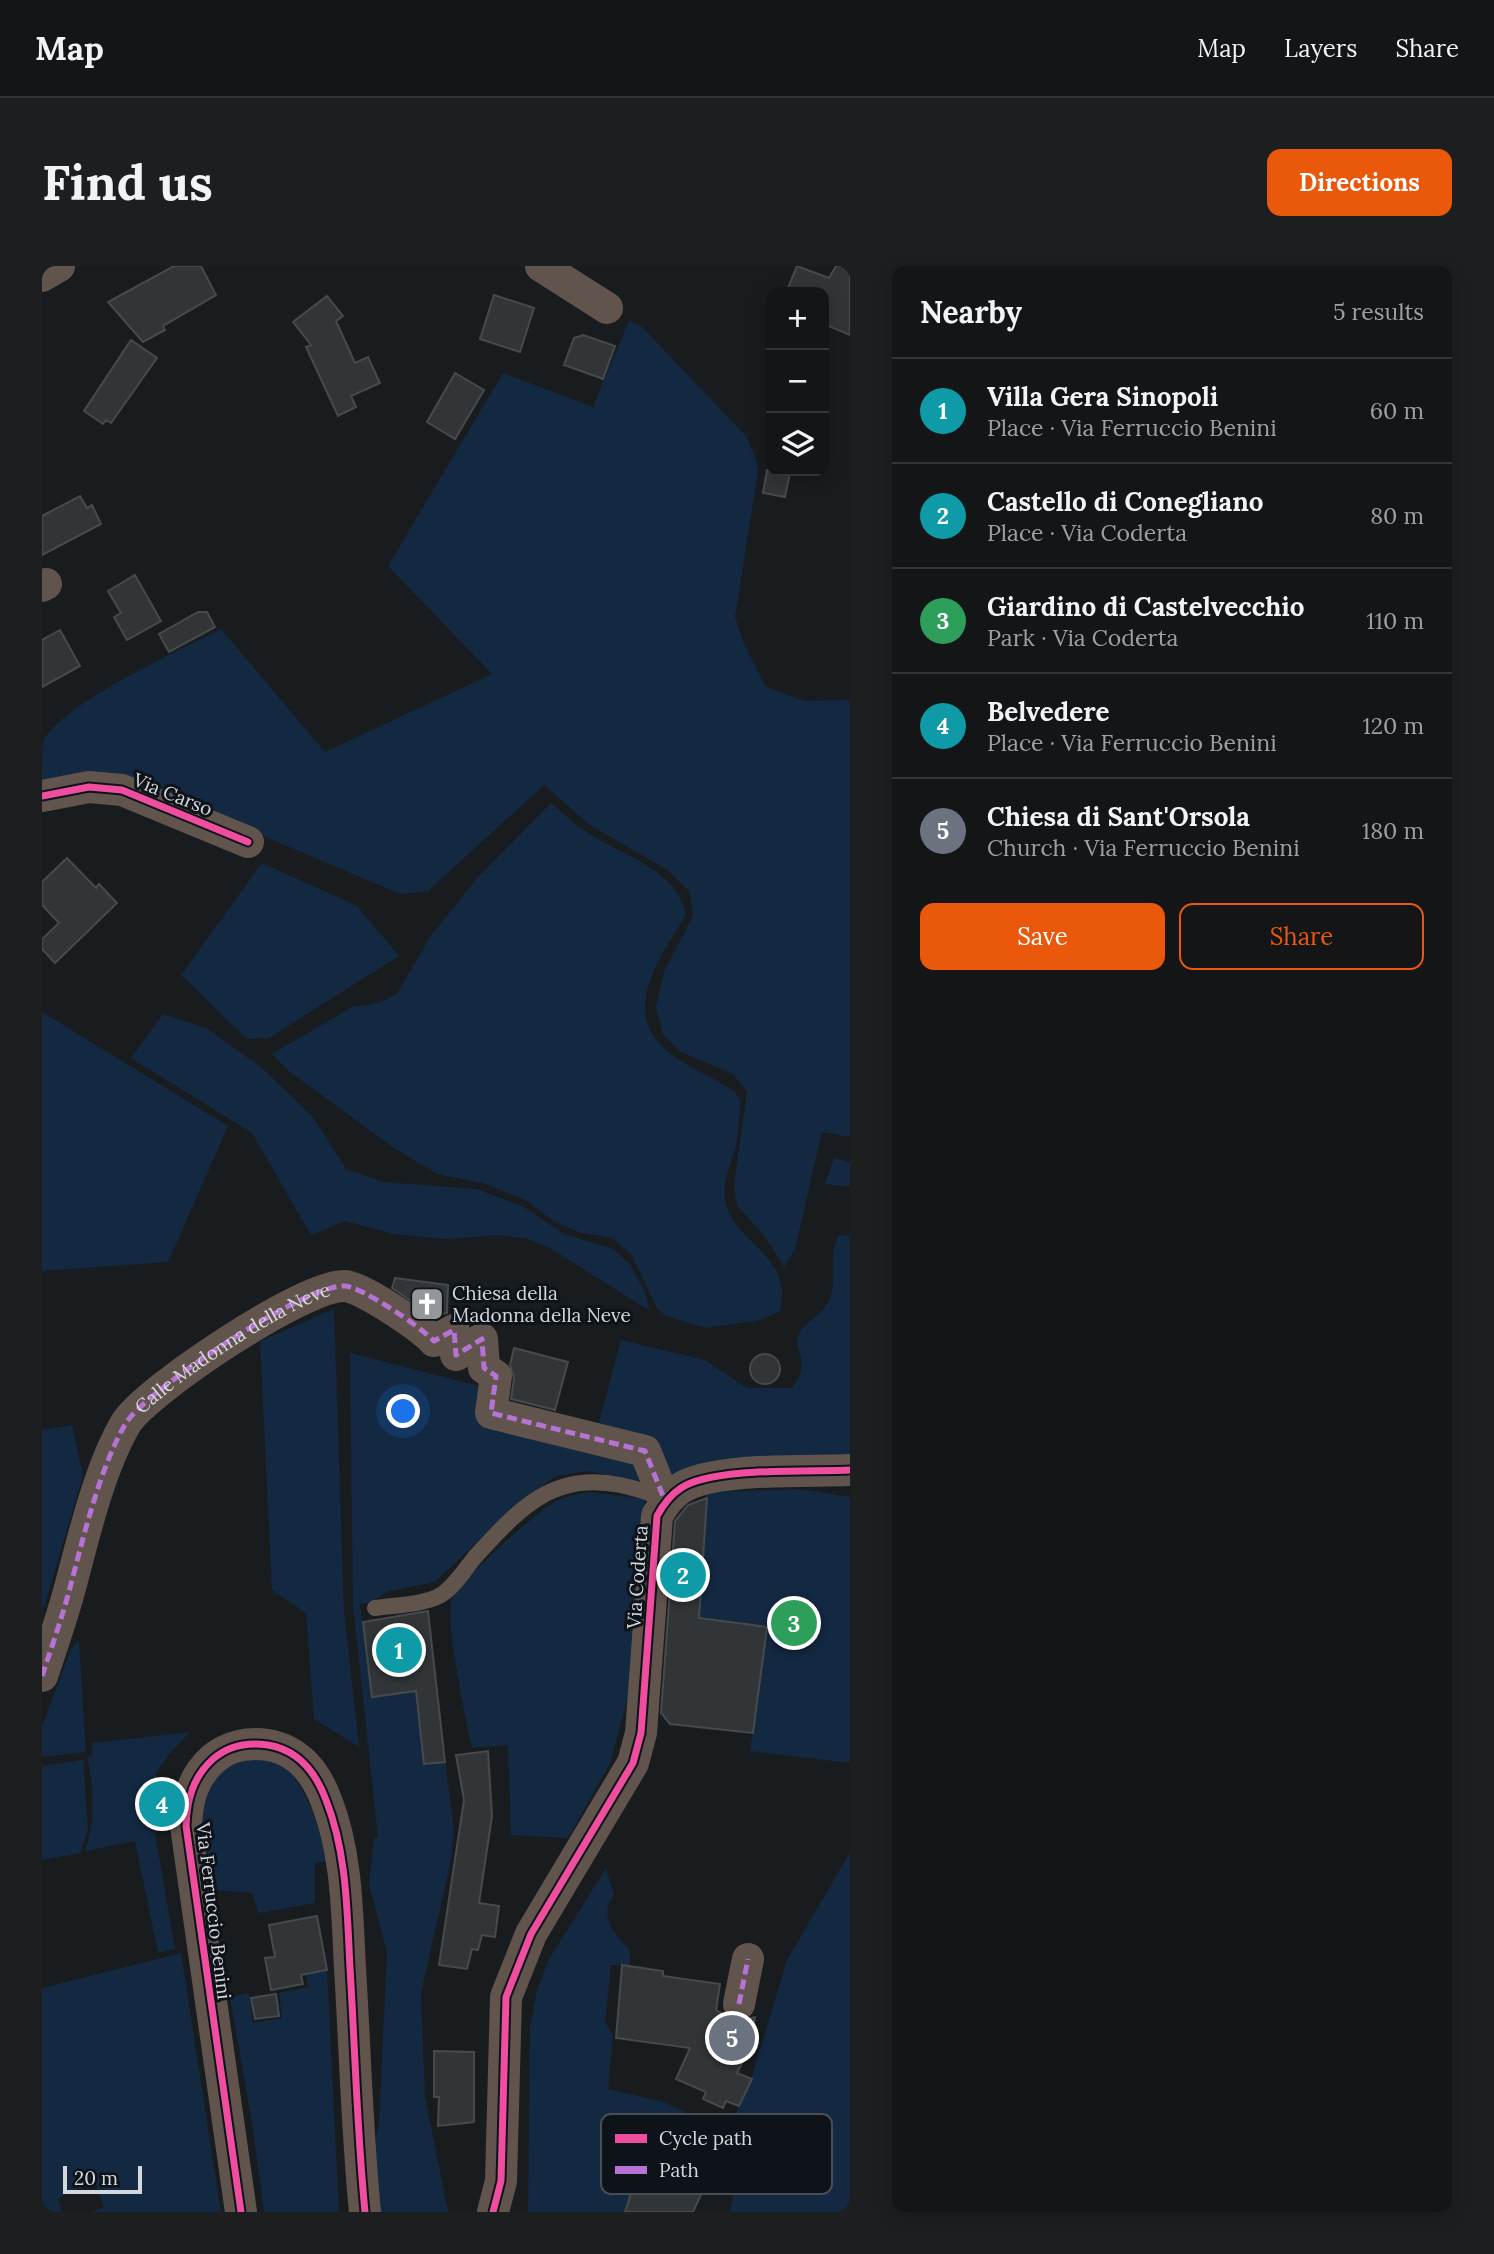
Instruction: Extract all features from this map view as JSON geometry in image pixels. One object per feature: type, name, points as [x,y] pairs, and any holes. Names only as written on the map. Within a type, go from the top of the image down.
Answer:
[{"type":"street","points":[[42,276],[59,266]]},
{"type":"street","points":[[541,266],[607,308]]},
{"type":"street","name":"Via Carso","points":[[42,796],[89,787],[122,790],[248,842]]},
{"type":"street","name":"Calle Madonna della Neve","points":[[42,1676],[71,1587],[85,1524],[128,1420],[181,1375],[264,1317],[334,1287],[348,1286],[380,1301],[386,1309],[417,1323],[433,1341],[454,1330],[456,1355],[482,1339],[484,1368],[496,1376],[491,1413],[645,1451],[665,1502]]},
{"type":"street","name":"Via Coderta","points":[[493,2212],[501,2182],[506,1997],[531,1934],[633,1763],[642,1720],[657,1516],[665,1502],[681,1488],[711,1476],[850,1470]]},
{"type":"street","name":"Via Ferruccio Benini","points":[[241,2212],[186,1826],[189,1797],[206,1766],[231,1748],[257,1743],[283,1748],[308,1766],[326,1798],[339,1843],[346,1891],[365,2212]]},
{"type":"street","points":[[739,2004],[748,1959]]},
{"type":"lane","points":[[376,1608],[436,1598],[443,1594],[523,1509],[540,1496],[566,1484],[586,1480],[614,1483],[645,1490],[665,1502]]},
{"type":"shaded area","points":[[629,321],[642,327],[745,435],[755,455],[758,471],[735,617],[744,644],[766,687],[804,701],[850,700],[850,1137],[822,1132],[795,1249],[784,1267],[766,1238],[737,1205],[734,1185],[747,1092],[733,1074],[679,1051],[662,1033],[656,1007],[664,972],[693,916],[690,892],[666,869],[590,825],[544,785],[428,891],[400,894],[143,785],[42,785],[43,742],[54,727],[72,711],[123,679],[221,629],[325,752],[492,674],[388,566],[503,373],[593,407]]},
{"type":"shaded area","points":[[551,803],[585,831],[660,874],[681,899],[686,915],[654,971],[645,1008],[649,1026],[659,1043],[678,1059],[734,1091],[741,1102],[736,1145],[725,1185],[725,1199],[730,1214],[739,1227],[771,1262],[778,1275],[782,1291],[780,1311],[761,1320],[706,1328],[666,1316],[657,1308],[631,1254],[612,1238],[579,1232],[553,1221],[527,1201],[486,1184],[437,1174],[394,1148],[290,1072],[272,1054],[352,1007],[379,1003],[397,994],[430,937],[478,877]]},
{"type":"shaded area","points":[[262,863],[357,906],[399,956],[269,1038],[247,1039],[181,975]]},
{"type":"shaded area","points":[[42,1012],[228,1126],[168,1262],[42,1271]]},
{"type":"shaded area","points":[[163,1014],[206,1028],[260,1066],[313,1117],[346,1169],[383,1182],[477,1189],[524,1207],[564,1234],[613,1249],[629,1263],[645,1292],[650,1311],[550,1248],[528,1239],[498,1235],[447,1239],[393,1234],[345,1221],[311,1235],[252,1133],[131,1058]]},
{"type":"shaded area","points":[[834,1158],[850,1162],[850,1187],[825,1184]]},
{"type":"shaded area","points":[[850,1235],[850,1462],[672,1484],[598,1426],[621,1340],[705,1360],[747,1388],[792,1388],[801,1370],[798,1344],[800,1332],[823,1310],[829,1300],[833,1284],[835,1244],[838,1236]]},
{"type":"shaded area","points":[[334,1309],[344,1611],[359,1747],[314,1719],[306,1613],[272,1590],[260,1341]]},
{"type":"shaded area","points":[[350,1353],[483,1387],[486,1413],[480,1426],[638,1459],[646,1482],[587,1471],[556,1476],[522,1500],[435,1582],[386,1592],[372,1602],[360,1604],[372,1696],[416,1691],[424,1764],[445,1762],[454,1830],[450,1865],[421,1993],[425,2097],[448,2212],[380,2212],[375,2144],[379,2124],[387,1952],[369,1885],[374,1839],[378,1837],[353,1605]]},
{"type":"shaded area","points":[[72,1425],[83,1476],[42,1614],[42,1430]]},
{"type":"shaded area","points":[[801,1489],[850,1497],[850,1763],[750,1751],[767,1627],[699,1618],[707,1492]]},
{"type":"shaded area","points":[[587,1492],[645,1499],[631,1686],[610,1763],[568,1838],[511,1835],[508,1745],[472,1748],[453,1649],[450,1611],[452,1600],[469,1577],[532,1519],[560,1499]]},
{"type":"shaded area","points":[[79,1640],[86,1752],[42,1757],[42,1726],[71,1649]]},
{"type":"shaded area","points":[[190,1732],[159,1769],[149,1798],[175,1949],[158,1953],[135,1841],[85,1851],[93,1805],[87,1758],[92,1755],[92,1743]]},
{"type":"shaded area","points":[[244,1757],[281,1760],[305,1796],[316,1821],[328,1862],[315,1862],[315,1903],[259,1913],[252,1893],[216,1890],[203,1831],[204,1798],[211,1783],[224,1770]]},
{"type":"shaded area","points":[[83,1760],[88,1830],[80,1853],[42,1860],[42,1766]]},
{"type":"shaded area","points":[[850,1852],[850,2212],[730,2212],[733,2194],[832,2194],[832,2114],[736,2114],[751,2079],[787,1960]]},
{"type":"shaded area","points":[[606,1868],[614,1895],[609,1903],[610,1925],[630,1950],[630,1965],[611,1965],[605,2022],[613,2035],[608,2089],[664,2102],[689,2114],[601,2114],[601,2194],[631,2194],[625,2212],[528,2212],[530,2028],[537,1990],[548,1961]]},
{"type":"shaded area","points":[[181,1953],[221,2212],[91,2212],[104,2207],[96,2185],[67,2192],[58,2200],[62,2212],[42,2212],[42,1988]]},
{"type":"shaded area","points":[[327,1970],[339,2212],[264,2212],[230,1997],[249,1993],[253,2023],[282,2018],[279,1993],[308,1987],[306,1974]]},
{"type":"building","points":[[174,266],[201,266],[216,295],[163,326],[165,330],[143,342],[108,302]]},
{"type":"building","points":[[797,266],[829,278],[836,266],[850,266],[850,335],[829,326],[829,287],[788,287]]},
{"type":"building","points":[[494,295],[534,308],[520,352],[480,339]]},
{"type":"building","points":[[327,296],[343,316],[336,321],[355,363],[368,357],[380,383],[351,396],[356,407],[338,416],[306,347],[311,345],[293,322]]},
{"type":"building","points":[[583,335],[615,346],[603,379],[564,365],[574,338]]},
{"type":"building","points":[[131,340],[157,358],[111,423],[106,420],[103,424],[84,411]]},
{"type":"building","points":[[455,373],[484,390],[455,439],[427,422]]},
{"type":"building","points":[[766,476],[789,476],[785,497],[763,493]]},
{"type":"building","points":[[80,496],[87,508],[92,505],[101,524],[42,555],[42,516]]},
{"type":"building","points":[[135,575],[161,621],[127,640],[114,617],[121,613],[108,591]]},
{"type":"building","points":[[198,612],[207,612],[215,627],[169,652],[159,634]]},
{"type":"building","points":[[60,630],[80,666],[42,687],[42,640]]},
{"type":"building","points":[[67,858],[96,888],[99,884],[117,903],[55,963],[42,949],[42,939],[59,923],[42,905],[42,882]]},
{"type":"building","name":"Chiesa della Madonna della Neve","points":[[395,1278],[448,1285],[447,1313],[432,1315],[392,1288]]},
{"type":"building","points":[[514,1348],[568,1362],[555,1410],[511,1399],[514,1378],[510,1365]]},
{"type":"building","points":[[765,1354],[776,1358],[780,1369],[776,1380],[765,1384],[754,1380],[750,1369],[754,1358]]},
{"type":"building","points":[[707,1498],[699,1618],[767,1627],[753,1733],[670,1724],[661,1713],[675,1521],[688,1505]]},
{"type":"building","points":[[428,1611],[445,1762],[424,1764],[416,1691],[372,1697],[363,1622]]},
{"type":"building","points":[[488,1751],[492,1816],[479,1903],[499,1906],[495,1937],[482,1935],[478,1950],[472,1949],[467,1969],[439,1965],[464,1800],[456,1755]]},
{"type":"building","points":[[317,1916],[327,1970],[301,1975],[303,1984],[271,1990],[265,1958],[275,1957],[269,1925]]},
{"type":"building","points":[[622,1965],[663,1971],[663,1976],[720,1984],[716,2010],[736,2022],[755,2017],[749,2050],[737,2073],[752,2079],[739,2106],[726,2101],[723,2108],[703,2099],[706,2092],[676,2079],[690,2048],[616,2038]]},
{"type":"building","points":[[276,1994],[279,2016],[255,2019],[251,1998]]},
{"type":"building","points":[[434,2051],[474,2052],[474,2122],[438,2126],[439,2097],[434,2097]]},
{"type":"building","points":[[631,2194],[701,2194],[693,2212],[625,2212]]},
{"type":"marked path","points":[[42,1676],[101,1480],[126,1423],[163,1387],[228,1341],[297,1302],[325,1290],[345,1286],[364,1293],[405,1318],[434,1341],[454,1330],[456,1355],[482,1339],[484,1368],[496,1376],[491,1413],[645,1451],[665,1501]]},
{"type":"marked path","points":[[739,2004],[748,1959]]},
{"type":"cycle path","points":[[42,796],[89,787],[122,790],[248,842]]},
{"type":"cycle path","points":[[493,2212],[501,2181],[506,1997],[531,1934],[633,1763],[641,1733],[657,1516],[673,1494],[696,1481],[762,1472],[850,1470]]},
{"type":"cycle path","points":[[241,2212],[186,1826],[192,1789],[200,1773],[225,1751],[253,1744],[279,1748],[297,1757],[317,1781],[333,1820],[342,1861],[347,1904],[365,2212]]},
{"type":"place","name":"Chiesa della Madonna della Neve","points":[[427,1304]]},
{"type":"place","name":"Castello di Conegliano","points":[[683,1575]]},
{"type":"place","name":"Giardino di Castelvecchio","points":[[794,1623]]},
{"type":"place","name":"Villa Gera Sinopoli","points":[[399,1650]]},
{"type":"place","name":"Belvedere","points":[[162,1804]]},
{"type":"place","name":"Chiesa di Sant'Orsola","points":[[732,2038]]}]
